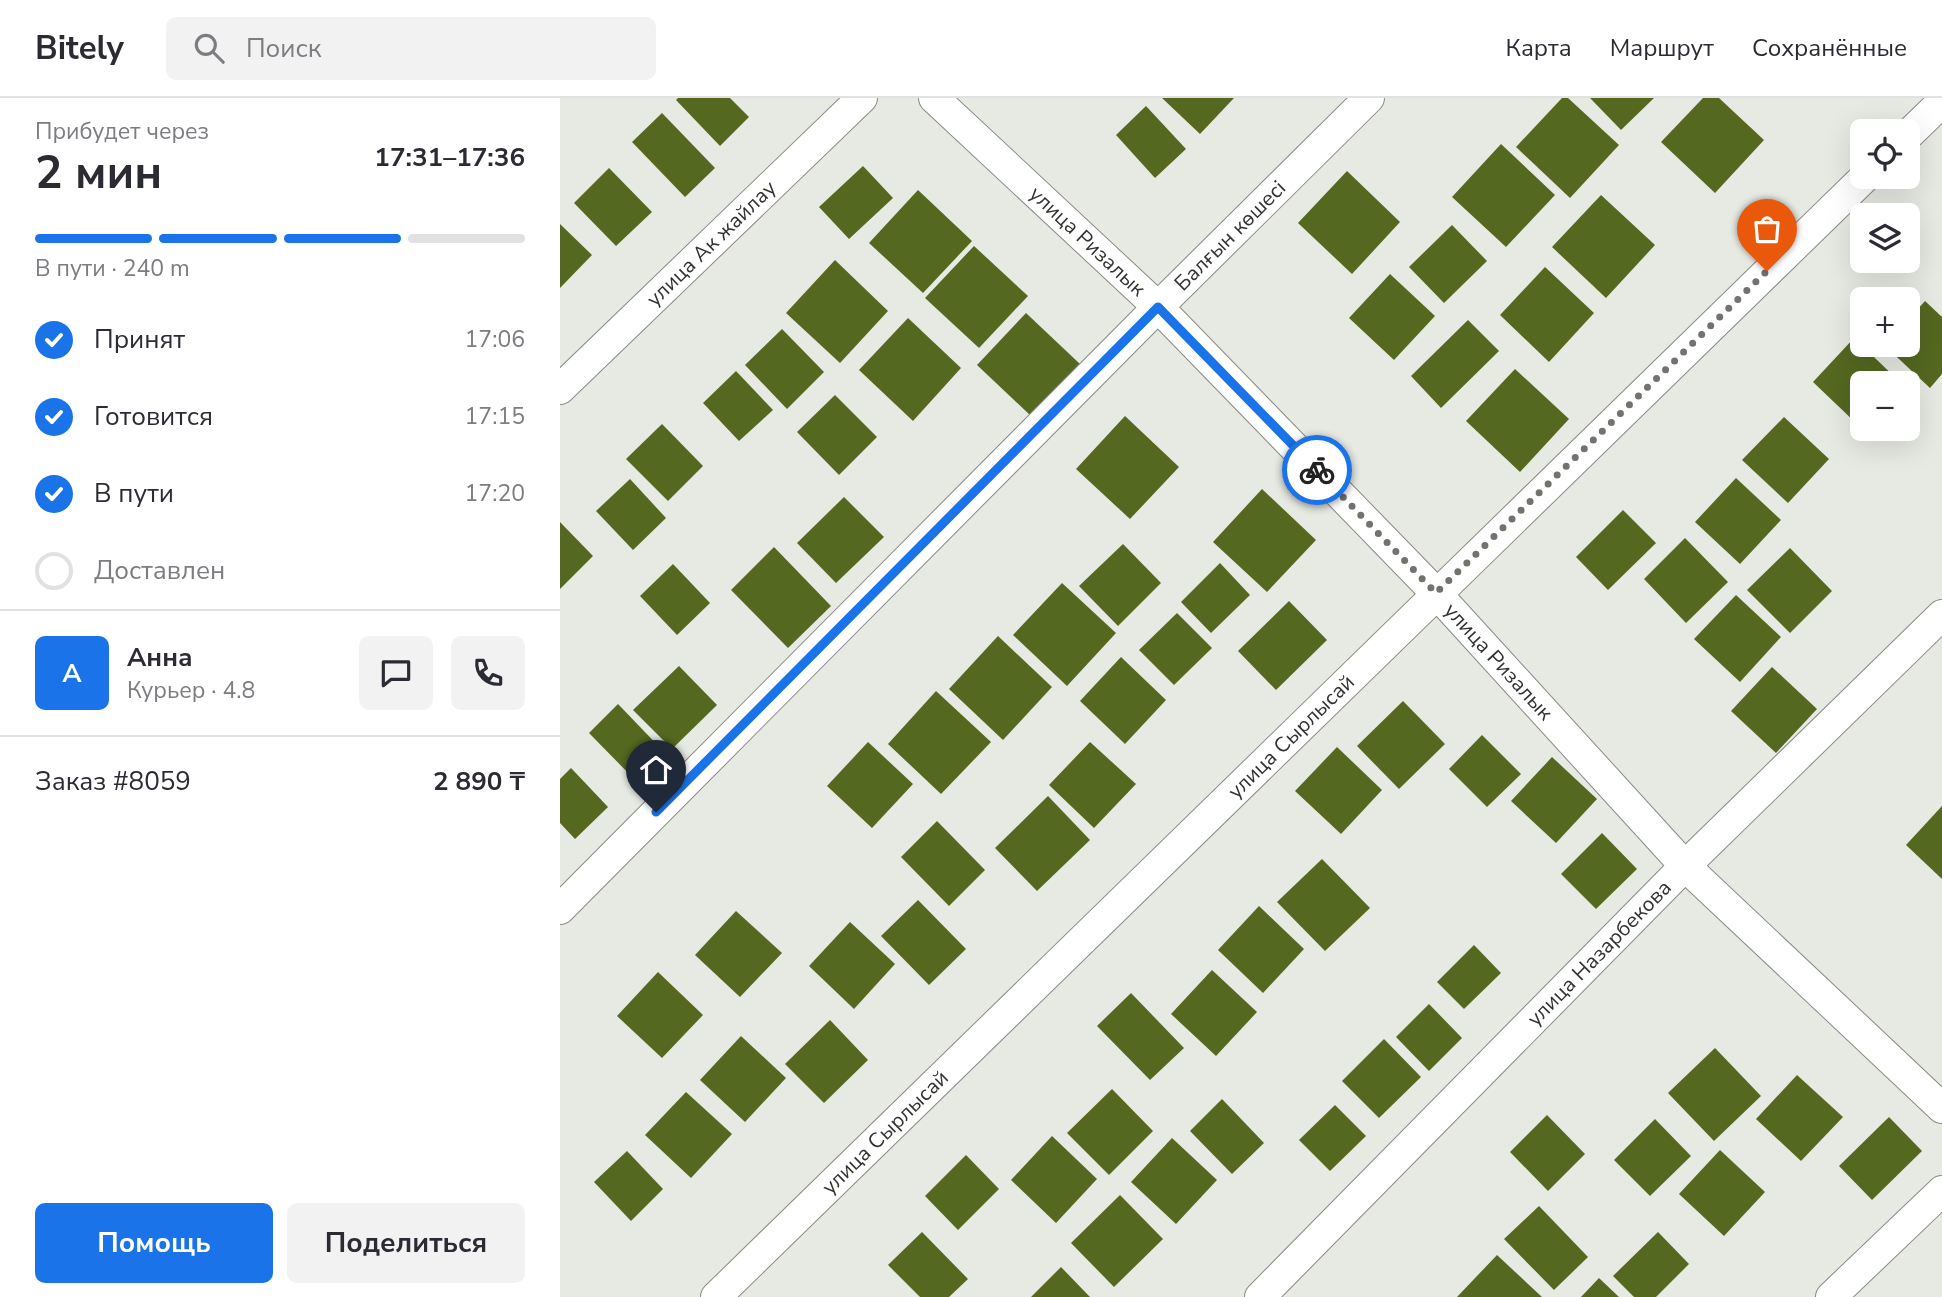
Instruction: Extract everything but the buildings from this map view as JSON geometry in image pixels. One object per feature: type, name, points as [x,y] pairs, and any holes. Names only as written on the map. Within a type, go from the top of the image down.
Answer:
[{"type":"street","name":"улица Ак жайлау","points":[[560,389],[862,98]]},
{"type":"street","name":"улица Ризалык","points":[[934,98],[1158,307],[1436,593],[1685,866],[1942,1108]]},
{"type":"street","name":"Балғын көшесі","points":[[560,909],[1369,98]]},
{"type":"street","points":[[1920,123],[1942,102]]},
{"type":"street","name":"улица Сырлысай","points":[[716,1297],[1853,189]]},
{"type":"street","name":"улица Назарбекова","points":[[1260,1297],[1685,866],[1942,615]]},
{"type":"street","points":[[1831,1297],[1942,1191]]},
{"type":"way so far","points":[[1317,470],[1436,593],[1767,271]]},
{"type":"route","points":[[656,812],[1158,307],[1317,470]]}]
